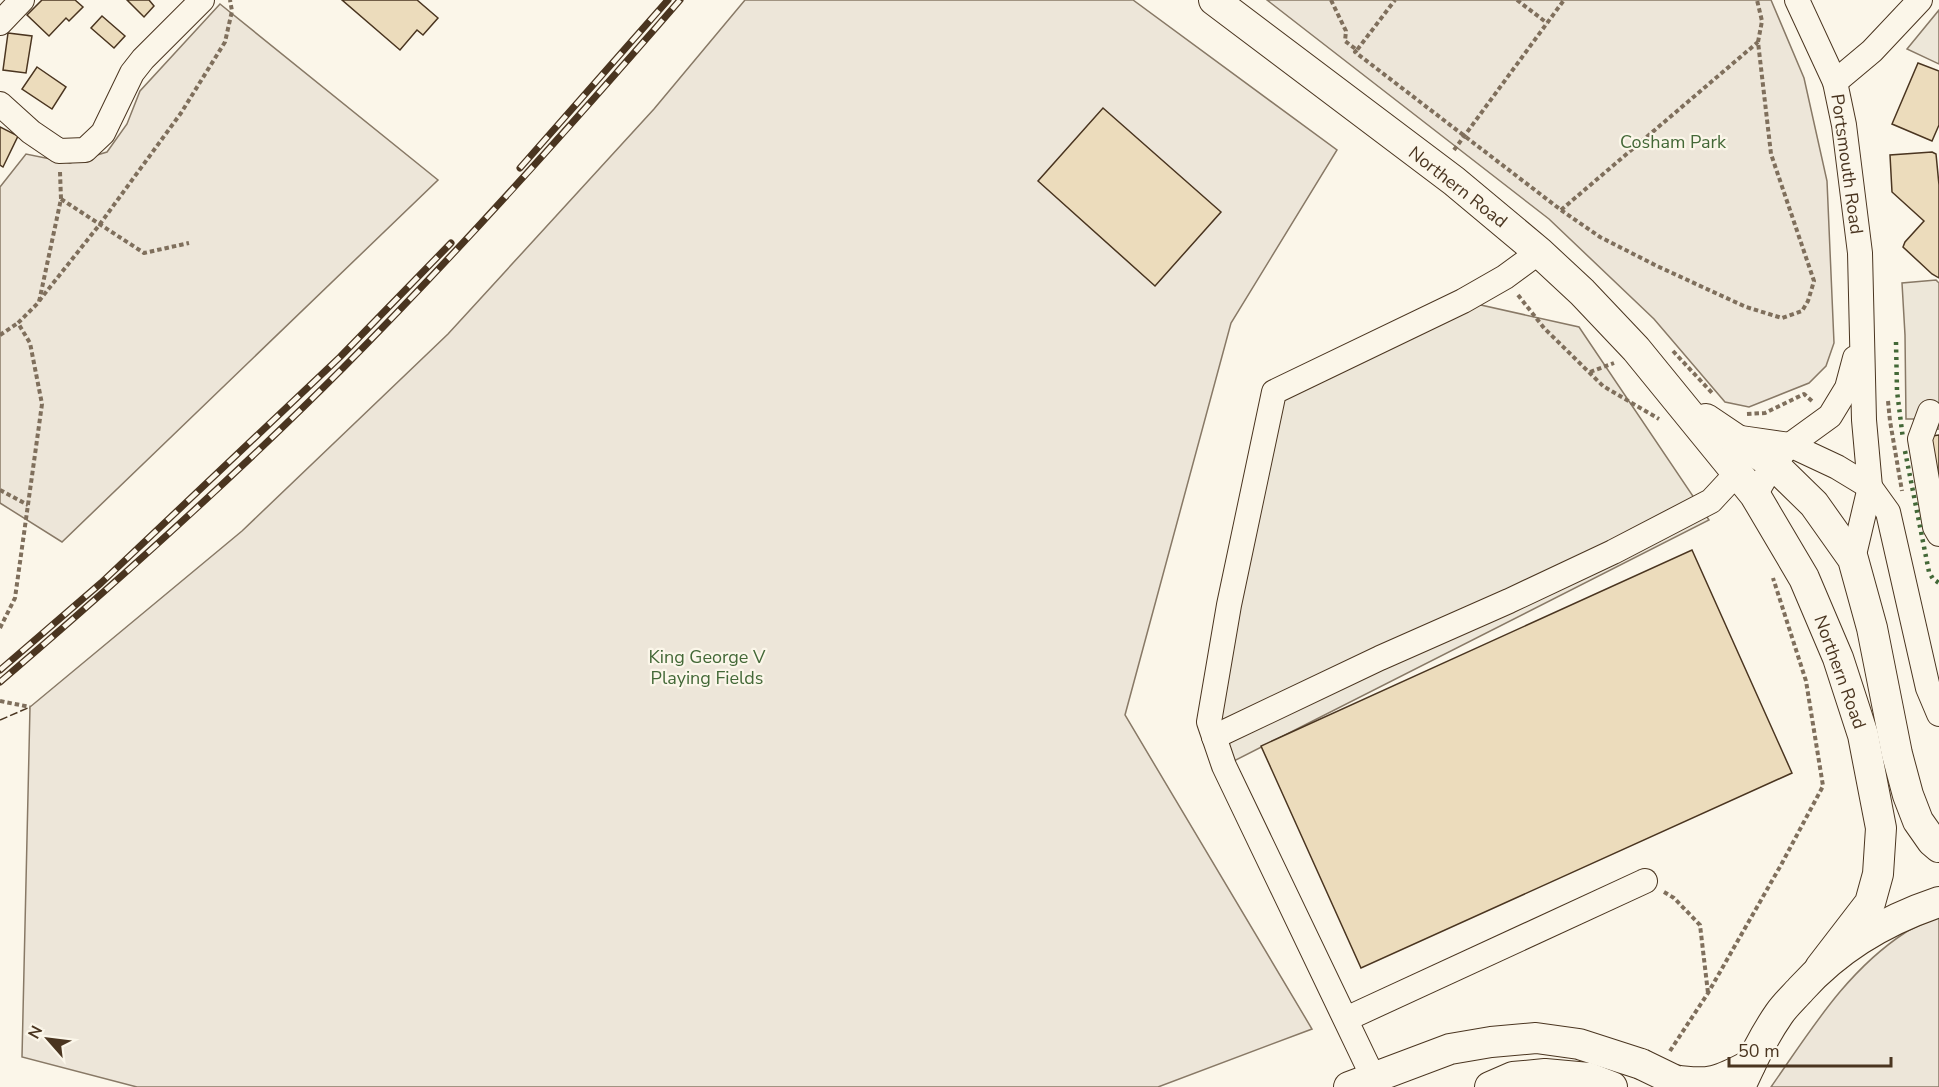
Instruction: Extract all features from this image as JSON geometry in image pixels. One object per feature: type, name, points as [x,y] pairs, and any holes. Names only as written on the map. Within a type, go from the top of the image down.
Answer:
[{"type":"main road","name":"Northern Road","points":[[1214,0],[1454,181],[1539,252],[1582,292],[1631,343],[1670,410],[1746,484],[1804,578],[1838,658],[1863,735],[1881,828],[1878,874],[1870,903],[1820,968]]},
{"type":"main road","name":"Northern Road","points":[[1670,410],[1738,426],[1781,454],[1853,559],[1872,628],[1908,795],[1918,821],[1939,847]]},
{"type":"main road","points":[[1361,1082],[1450,1049],[1536,1038],[1579,1044],[1661,1067],[1698,1084],[1745,1076],[1758,1048],[1780,1012],[1820,968],[1868,932],[1907,912],[1939,902]]},
{"type":"main road","points":[[1490,1087],[1513,1077],[1545,1074],[1589,1078],[1612,1087]]},
{"type":"street","points":[[0,23],[22,0]]},
{"type":"street","points":[[0,104],[31,132],[59,151],[85,150],[104,133],[132,73],[143,58],[202,0]]},
{"type":"street","name":"Portsmouth Road","points":[[1797,0],[1835,82],[1844,125],[1860,253],[1864,420],[1870,487],[1853,559]]},
{"type":"street","points":[[1835,82],[1872,51],[1920,0]]},
{"type":"street","points":[[1361,1082],[1346,1019],[1224,766],[1209,722],[1229,604],[1274,392],[1463,301],[1505,277],[1539,252]]},
{"type":"street","name":"Portsmouth Road","points":[[1215,737],[1380,658],[1613,552],[1746,484],[1830,416],[1847,388],[1861,336]]},
{"type":"street","points":[[1929,412],[1920,439],[1935,527],[1939,534]]},
{"type":"street","points":[[1781,454],[1837,466],[1870,487],[1888,512],[1928,688],[1939,714]]},
{"type":"street","points":[[1346,1019],[1645,881]]},
{"type":"path","points":[[0,335],[18,323],[39,302],[100,224],[181,113],[225,42],[232,11],[230,0]]},
{"type":"path","points":[[1331,0],[1346,31],[1345,41],[1357,50],[1356,52],[1561,210],[1600,237],[1657,266],[1746,308],[1782,318],[1802,311],[1808,301],[1814,281],[1771,154],[1758,42],[1762,21],[1757,0]]},
{"type":"path","points":[[1357,50],[1395,0]]},
{"type":"path","points":[[1517,0],[1547,22]]},
{"type":"path","points":[[1454,150],[1564,0]]},
{"type":"path","points":[[1561,210],[1758,42]]},
{"type":"path","points":[[39,302],[61,199],[59,151]]},
{"type":"path","points":[[61,199],[144,253],[189,243]]},
{"type":"path","points":[[1505,277],[1544,328],[1603,386],[1670,410]]},
{"type":"path","points":[[0,628],[15,598],[42,404],[30,343],[18,323]]},
{"type":"path","points":[[1672,350],[1718,399]]},
{"type":"path","points":[[1590,372],[1620,361]]},
{"type":"path","points":[[1738,426],[1804,394],[1830,416]]},
{"type":"path","points":[[1864,420],[1890,421]]},
{"type":"path","points":[[0,490],[28,505]]},
{"type":"path","points":[[1661,1067],[1708,993],[1823,786],[1806,681],[1771,571]]},
{"type":"path","points":[[0,701],[30,707]]},
{"type":"path","points":[[1645,881],[1674,898],[1700,925],[1708,993]]},
{"type":"green space","name":"King George V Playing Fields","points":[[745,0],[1133,0],[1337,150],[1231,323],[1125,715],[1312,1029],[1158,1087],[137,1087],[22,1057],[30,707],[242,531],[448,334],[654,109]]},
{"type":"green space","name":"Cosham Park","points":[[1267,0],[1771,0],[1804,78],[1827,181],[1834,343],[1826,366],[1809,383],[1749,407],[1725,402],[1654,319],[1549,219]]},
{"type":"green space","points":[[220,4],[438,180],[62,542],[0,503],[0,187],[26,154],[70,163],[107,152],[127,124],[140,91]]},
{"type":"green space","points":[[1939,917],[1939,1087],[1771,1087],[1815,1023],[1847,983],[1865,965],[1906,932]]},
{"type":"shaded area","points":[[1939,10],[1939,64],[1907,49]]},
{"type":"shaded area","points":[[1936,280],[1939,283],[1939,429],[1931,430],[1919,419],[1906,419],[1902,283]]},
{"type":"shaded area","points":[[1463,301],[1579,327],[1709,520],[1224,766],[1209,722],[1274,392]]},
{"type":"building","points":[[42,0],[75,0],[83,7],[69,21],[66,18],[49,36],[27,15]]},
{"type":"building","points":[[127,0],[149,0],[154,6],[144,17]]},
{"type":"building","points":[[342,0],[417,0],[438,18],[423,35],[417,30],[400,50]]},
{"type":"building","points":[[102,16],[125,36],[114,48],[91,28]]},
{"type":"building","points":[[8,33],[32,36],[26,73],[3,70]]},
{"type":"building","points":[[1918,63],[1939,71],[1939,125],[1932,141],[1892,124]]},
{"type":"building","points":[[37,67],[66,87],[52,109],[22,89]]},
{"type":"building","points":[[1103,108],[1221,212],[1155,286],[1038,181]]},
{"type":"building","points":[[0,127],[18,136],[3,167],[0,165]]},
{"type":"building","points":[[1932,152],[1936,154],[1939,185],[1939,278],[1903,247],[1924,221],[1892,192],[1890,155]]},
{"type":"building","points":[[1939,435],[1939,511],[1925,437]]},
{"type":"building","points":[[1692,550],[1792,773],[1361,968],[1261,746]]},
{"type":"railway","points":[[520,168],[668,0]]},
{"type":"railway","points":[[0,682],[174,528],[343,368],[515,187],[680,0]]},
{"type":"railway","points":[[0,670],[101,583],[340,357],[451,243]]},
{"type":"hedge","points":[[1896,342],[1897,391],[1903,439]]},
{"type":"hedge","points":[[1905,451],[1929,572],[1939,583]]},
{"type":"fence","points":[[0,720],[30,707]]}]
